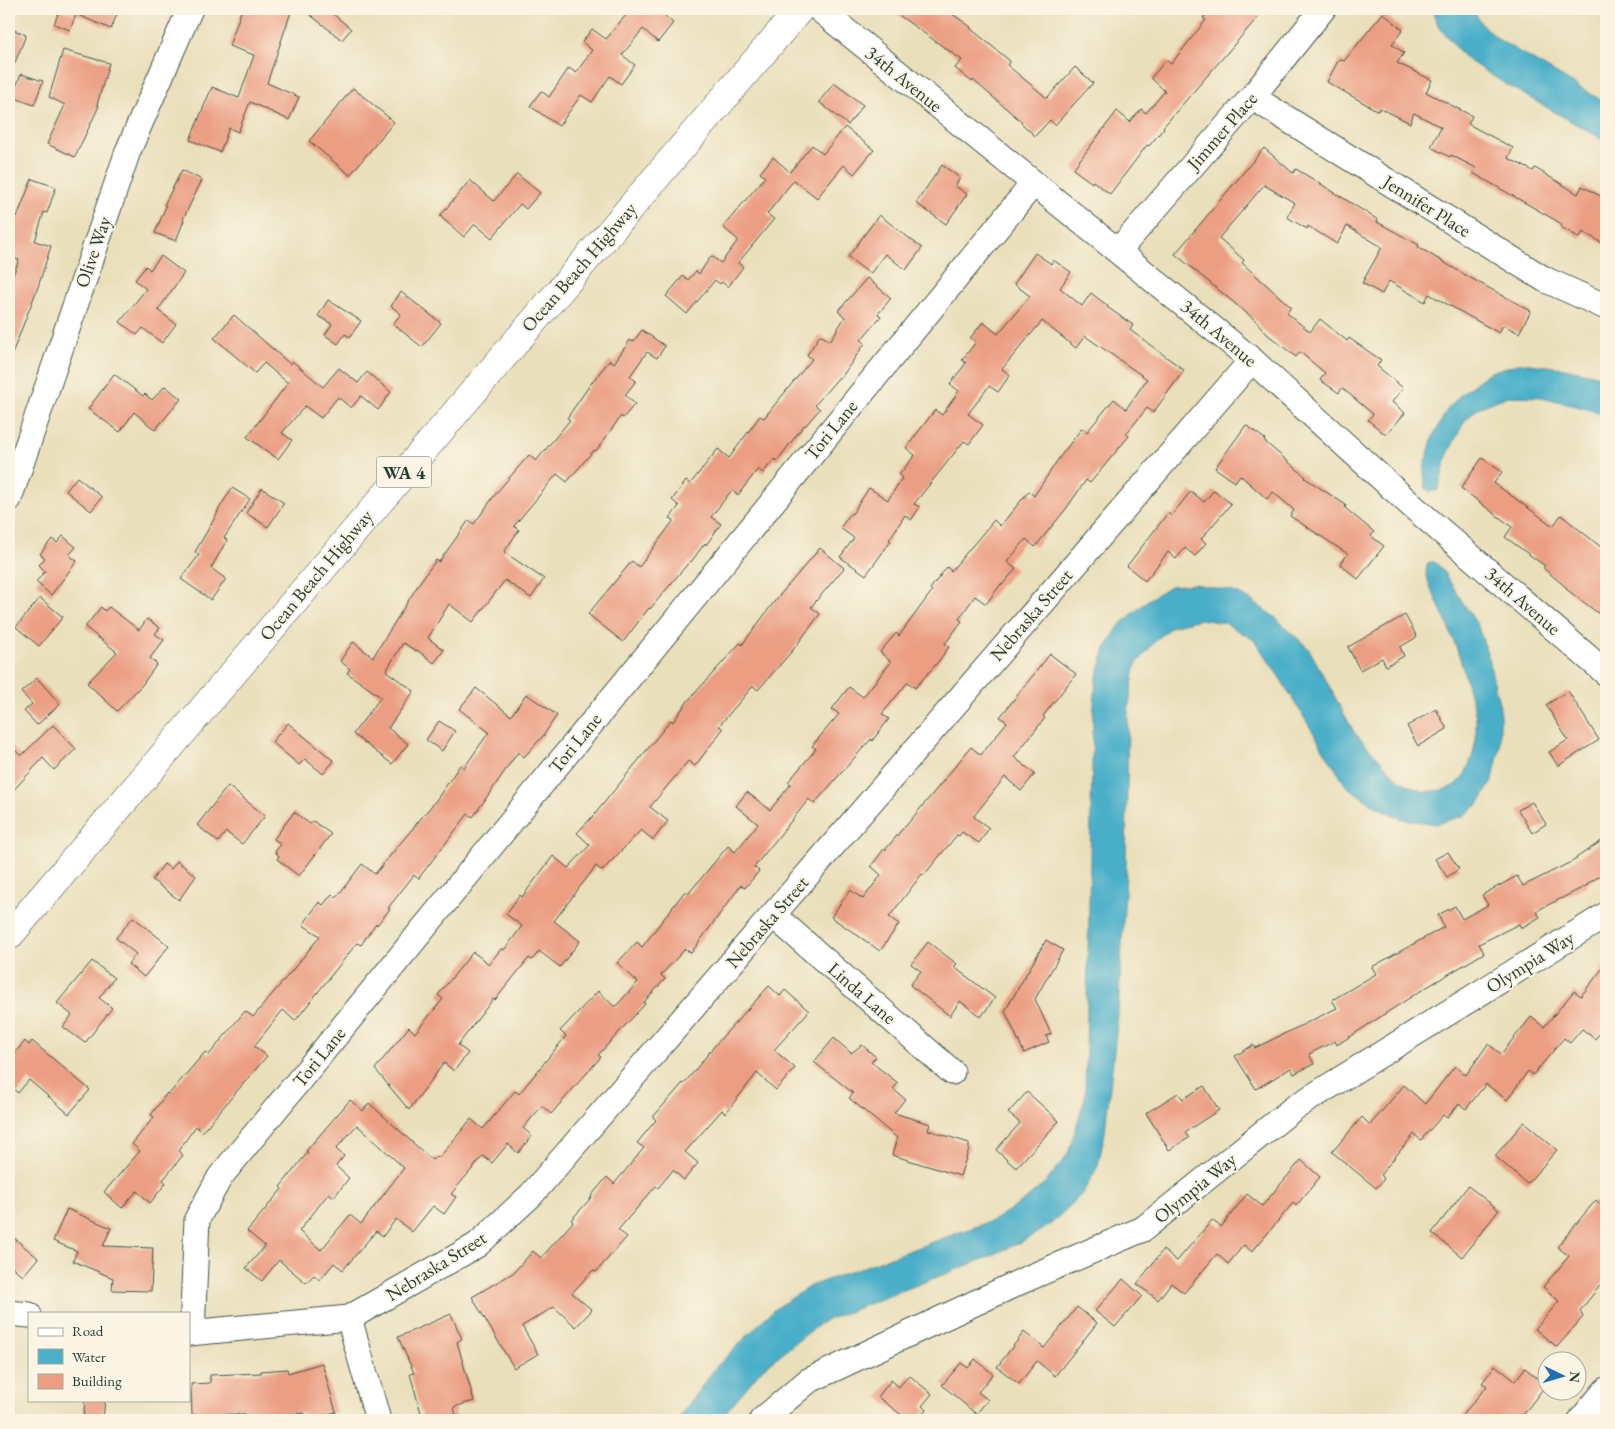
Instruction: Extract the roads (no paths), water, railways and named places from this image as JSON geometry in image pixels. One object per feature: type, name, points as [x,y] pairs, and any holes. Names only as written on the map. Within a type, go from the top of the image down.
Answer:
[{"type":"main road","name":"Ocean Beach Highway","points":[[9,936],[800,9]]},
{"type":"street","name":"Olive Way","points":[[9,499],[128,151],[190,9]]},
{"type":"street","name":"34th Avenue","points":[[818,9],[1252,360],[1411,505],[1606,673]]},
{"type":"street","name":"Jimmer Place","points":[[1118,251],[1252,97],[1322,9]]},
{"type":"street","name":"Jennifer Place","points":[[1252,97],[1544,279],[1606,307]]},
{"type":"street","name":"Tori Lane","points":[[190,1333],[197,1220],[220,1177],[1032,184]]},
{"type":"street","name":"Nebraska Street","points":[[190,1333],[350,1318],[477,1245],[531,1195],[1252,360]]},
{"type":"street","name":"Linda Lane","points":[[773,915],[952,1072]]},
{"type":"street","name":"Olympia Way","points":[[762,1420],[808,1381],[1024,1280],[1143,1229],[1294,1108],[1606,915]]},
{"type":"street","points":[[9,1313],[28,1315]]},
{"type":"street","points":[[350,1318],[378,1420]]},
{"type":"street","points":[[1582,1420],[1606,1390]]},
{"type":"water","points":[[1431,9],[1473,9],[1482,25],[1501,41],[1606,103],[1606,141],[1507,85],[1466,59],[1439,27]]},
{"type":"water","points":[[1521,363],[1564,368],[1606,377],[1606,416],[1542,397],[1508,396],[1478,408],[1464,422],[1447,456],[1438,490],[1430,492],[1425,488],[1424,468],[1433,436],[1447,410],[1461,394],[1490,372]]},
{"type":"water","points":[[1430,562],[1435,562],[1441,568],[1478,626],[1487,653],[1500,707],[1500,746],[1493,780],[1479,804],[1463,816],[1436,824],[1402,819],[1377,807],[1346,786],[1280,678],[1254,640],[1225,623],[1200,619],[1172,626],[1156,640],[1135,666],[1128,712],[1126,873],[1118,1015],[1105,1132],[1098,1166],[1082,1194],[1050,1225],[1023,1241],[991,1256],[822,1322],[763,1368],[719,1420],[677,1420],[716,1367],[772,1311],[810,1286],[994,1220],[1024,1201],[1047,1181],[1068,1154],[1085,1098],[1093,717],[1096,680],[1106,648],[1119,626],[1148,600],[1170,586],[1195,584],[1234,592],[1249,599],[1276,618],[1309,649],[1354,732],[1400,781],[1424,792],[1443,790],[1456,785],[1464,776],[1472,758],[1476,739],[1476,716],[1460,658],[1429,584],[1426,573],[1427,565]]}]
